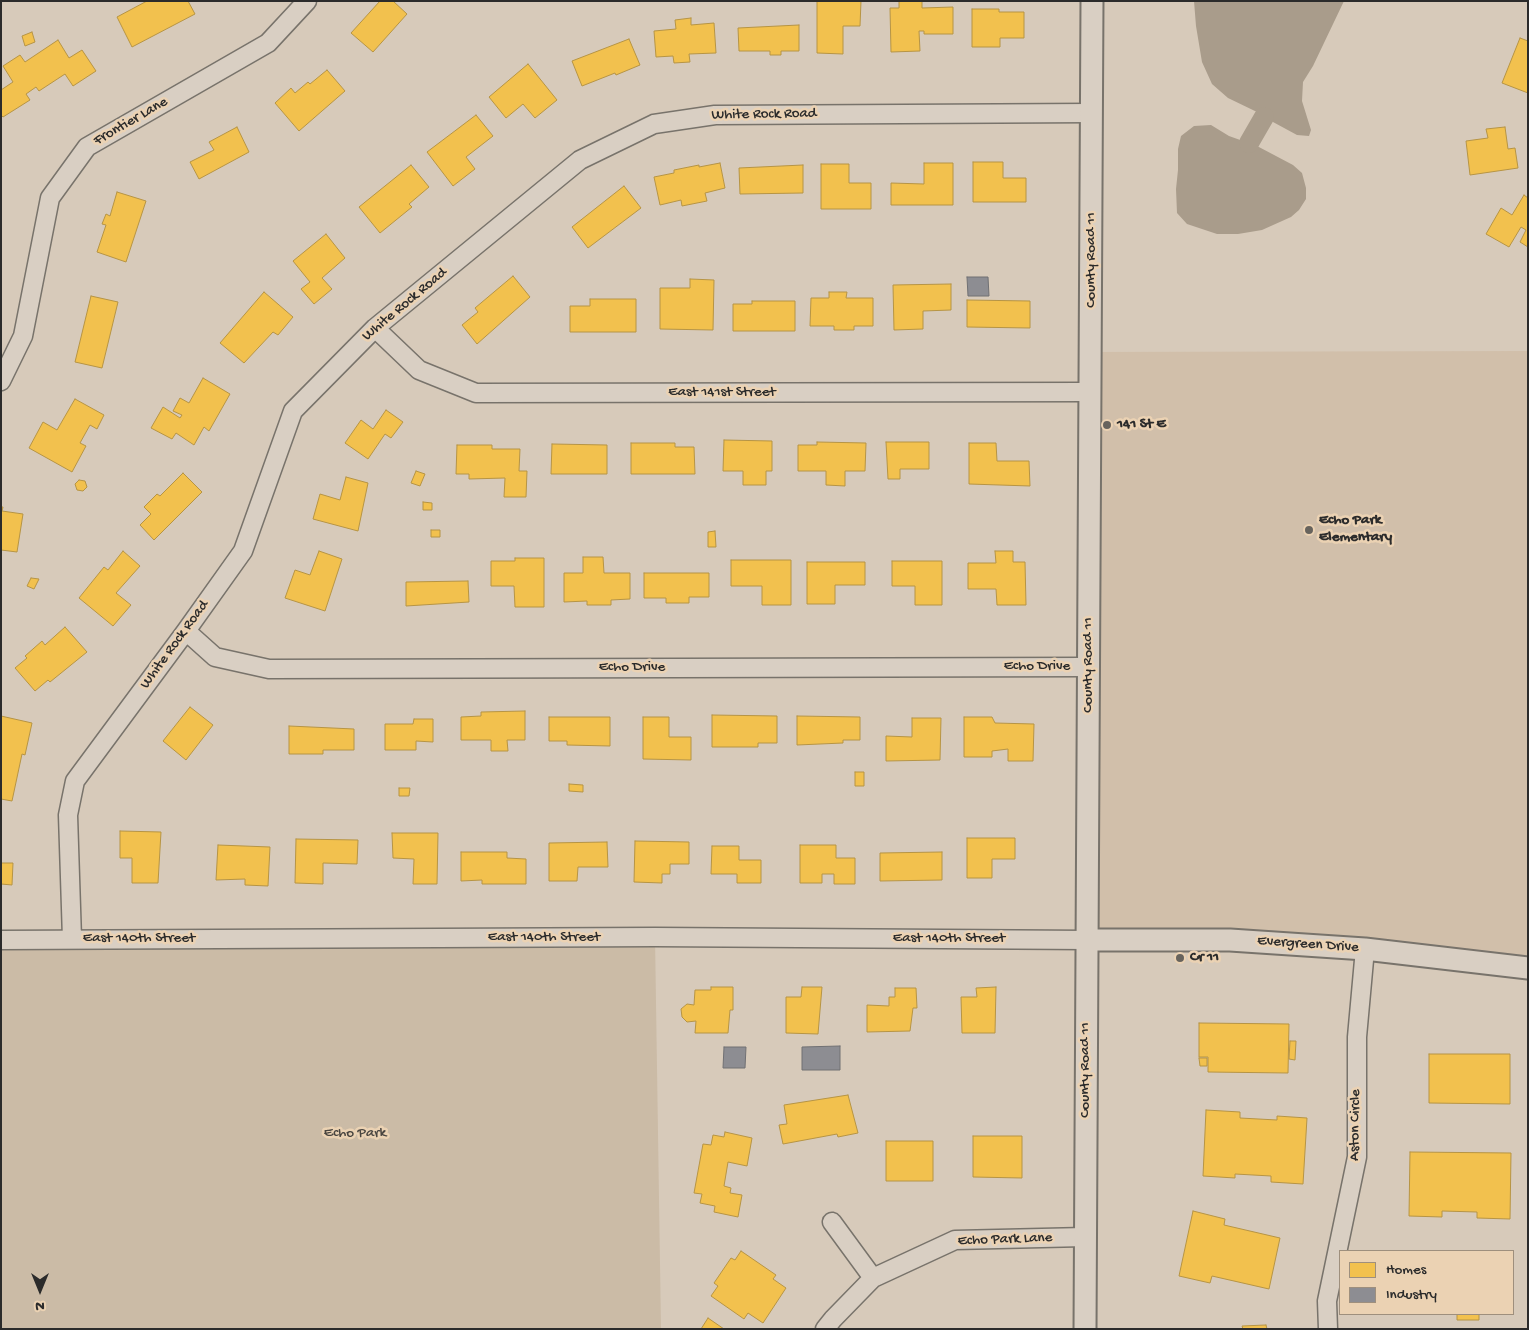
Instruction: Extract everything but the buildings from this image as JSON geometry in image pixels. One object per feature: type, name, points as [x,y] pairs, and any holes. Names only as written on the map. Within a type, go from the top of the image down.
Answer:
[{"type":"street","name":"Frontier Lane","points":[[1,381],[23,336],[50,198],[87,147],[268,43],[307,1]]},
{"type":"street","name":"County Road 11","points":[[1085,1329],[1092,1]]},
{"type":"street","name":"White Rock Road","points":[[72,939],[68,815],[75,780],[243,551],[293,411],[375,328],[580,160],[654,124],[715,114],[1092,113]]},
{"type":"street","name":"East 141st Street","points":[[375,328],[419,370],[476,393],[1090,392]]},
{"type":"street","name":"Echo Drive","points":[[186,631],[214,656],[269,670],[1089,667]]},
{"type":"street","name":"East 140th Street","points":[[1,940],[665,937],[1087,940]]},
{"type":"street","name":"Evergreen Drive","points":[[1087,940],[1230,940],[1365,949],[1528,968]]},
{"type":"street","name":"Aston Circle","points":[[1328,1329],[1327,1301],[1357,1157],[1357,1037],[1365,949]]},
{"type":"street","points":[[832,1222],[873,1278]]},
{"type":"street","name":"Echo Park Lane","points":[[825,1329],[873,1278],[955,1240],[1086,1237]]},
{"type":"shaded area","points":[[1194,1],[1344,1],[1313,66],[1303,82],[1302,101],[1311,130],[1309,136],[1297,135],[1228,98],[1212,84],[1202,62]]},
{"type":"shaded area","points":[[1211,125],[1229,136],[1257,146],[1293,165],[1302,173],[1306,188],[1306,199],[1299,210],[1291,217],[1262,230],[1238,234],[1217,234],[1187,224],[1177,213],[1178,149],[1181,136],[1194,126]]},
{"type":"shaded area","name":"Echo Park Elementary","points":[[1528,351],[1528,968],[1087,940],[1091,352]]},
{"type":"green space","name":"Echo Park","points":[[655,937],[661,1329],[1,1329],[1,940]]},
{"type":"waterway","points":[[1249,143],[1264,117]]},
{"type":"place","name":"141 St E","points":[[1107,425]]},
{"type":"place","name":"Echo Park Elementary","points":[[1309,530]]},
{"type":"place","name":"Cr 11","points":[[1180,958]]}]
